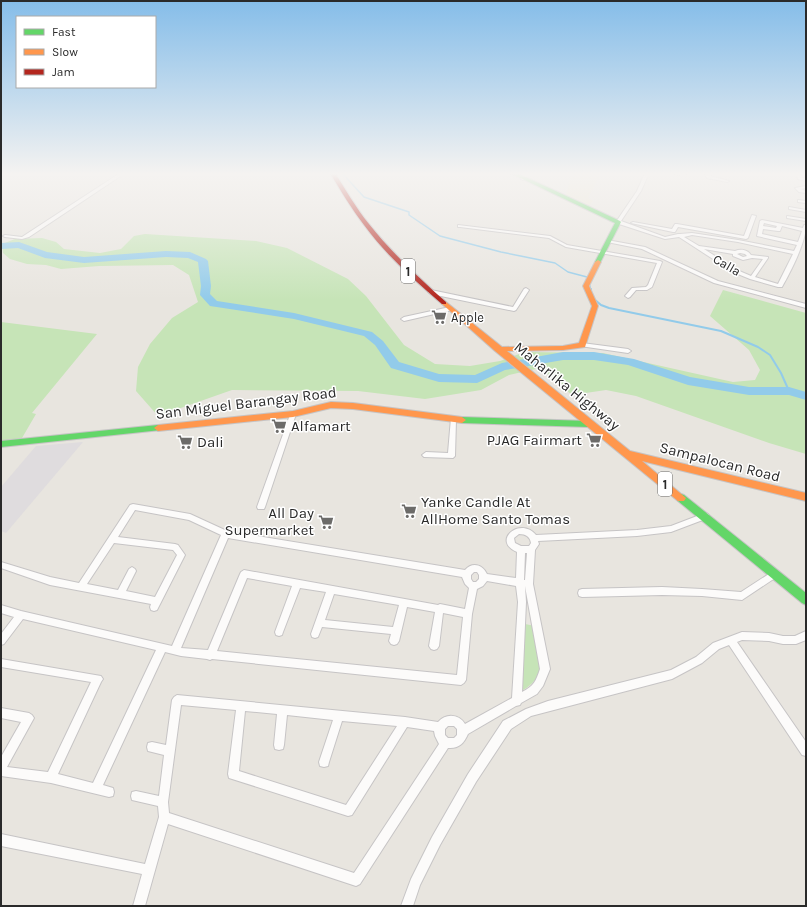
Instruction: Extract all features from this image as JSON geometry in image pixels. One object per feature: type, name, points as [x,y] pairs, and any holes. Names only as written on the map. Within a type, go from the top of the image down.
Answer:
[{"type":"main road","name":"Maharlika Highway","points":[[359,215],[371,231],[412,275],[450,309],[806,600]]},
{"type":"main road","points":[[501,350],[563,348],[582,345],[595,306],[586,286],[619,221],[607,215]]},
{"type":"main road","name":"San Miguel Barangay Road","points":[[1,444],[293,414],[331,405],[353,406],[453,420],[589,424]]},
{"type":"main road","name":"Sampalocan Road","points":[[628,454],[806,497]]},
{"type":"street","points":[[5,236],[22,238],[59,215]]},
{"type":"street","points":[[619,221],[623,215]]},
{"type":"street","points":[[619,221],[661,230],[673,231],[678,225],[746,238],[754,216]]},
{"type":"street","points":[[788,217],[806,220]]},
{"type":"street","points":[[619,221],[665,238],[692,234],[738,241],[796,253],[800,244],[805,228],[762,221],[758,234],[760,236],[800,244]]},
{"type":"street","points":[[761,227],[778,230],[780,225]]},
{"type":"street","points":[[460,226],[550,237],[566,246],[660,262],[650,286],[647,288],[634,290],[628,296]]},
{"type":"street","name":"Calla","points":[[678,235],[735,271],[752,278],[780,286],[796,253]]},
{"type":"street","points":[[609,241],[644,248],[716,282],[806,306]]},
{"type":"street","points":[[696,246],[735,253],[736,256],[743,258],[748,258],[750,256],[766,258],[752,278]]},
{"type":"street","points":[[431,292],[514,309],[526,290]]},
{"type":"street","points":[[404,319],[450,309]]},
{"type":"street","points":[[582,345],[628,351]]},
{"type":"street","points":[[261,507],[293,414]]},
{"type":"street","points":[[426,455],[451,456],[453,420]]},
{"type":"street","points":[[81,587],[134,507],[190,517],[226,534],[465,574],[471,569],[475,569],[483,573],[484,577]]},
{"type":"street","points":[[534,538],[637,533],[671,529],[705,516]]},
{"type":"street","points":[[517,702],[524,584],[531,549],[535,544],[534,538],[524,531],[512,533],[510,538],[511,543],[515,548],[521,550],[531,549]]},
{"type":"street","points":[[175,650],[226,534]]},
{"type":"street","points":[[1,564],[50,581],[120,594],[156,604],[181,555],[174,547],[112,539]]},
{"type":"street","points":[[463,731],[517,702],[534,691],[540,683],[544,669],[524,584],[521,550]]},
{"type":"street","points":[[120,594],[132,571]]},
{"type":"street","points":[[210,656],[244,574],[468,614]]},
{"type":"street","points":[[465,574],[469,583],[474,585],[483,581],[484,577]]},
{"type":"street","points":[[582,592],[712,592],[742,596],[775,574]]},
{"type":"street","points":[[484,577],[524,584]]},
{"type":"street","points":[[279,632],[297,583]]},
{"type":"street","points":[[1,609],[162,648],[210,656],[461,680],[468,614],[474,585]]},
{"type":"street","points":[[315,634],[331,589]]},
{"type":"street","points":[[394,642],[404,602]]},
{"type":"street","points":[[434,646],[440,608]]},
{"type":"street","points":[[1,641],[22,615]]},
{"type":"street","points":[[319,623],[397,631]]},
{"type":"street","points":[[407,906],[415,883],[436,841],[472,778],[507,725],[529,712],[548,706],[672,674],[699,660],[716,646],[742,636],[796,640],[806,636]]},
{"type":"street","points":[[731,640],[806,751]]},
{"type":"street","points":[[96,788],[162,648]]},
{"type":"street","points":[[1,663],[98,679],[51,778]]},
{"type":"street","points":[[138,906],[164,817],[163,802],[177,700],[405,722],[440,727]]},
{"type":"street","points":[[240,706],[233,774],[348,811],[405,722]]},
{"type":"street","points":[[278,745],[282,711]]},
{"type":"street","points":[[1,713],[29,718],[1,767]]},
{"type":"street","points":[[324,762],[339,716]]},
{"type":"street","points":[[450,720],[456,721],[461,725],[463,731],[462,737],[458,742],[453,744],[446,743],[442,739],[440,727],[444,722],[450,720]]},
{"type":"street","points":[[164,817],[356,880],[446,743]]},
{"type":"street","points":[[152,748],[169,751]]},
{"type":"street","points":[[1,771],[51,778],[109,792]]},
{"type":"street","points":[[136,796],[163,802]]},
{"type":"street","points":[[1,840],[149,870]]},
{"type":"shaded area","points":[[83,442],[6,533],[1,531],[1,487],[36,446]]},
{"type":"green space","points":[[145,234],[256,241],[287,248],[348,279],[366,296],[404,345],[435,364],[470,366],[500,361],[525,352],[603,353],[733,382],[755,380],[760,370],[749,350],[710,316],[723,290],[806,313],[806,454],[769,443],[636,396],[606,390],[572,395],[540,368],[509,375],[481,390],[425,399],[358,391],[232,390],[158,416],[136,391],[138,367],[150,344],[172,318],[198,302],[189,275],[173,265],[99,266],[61,269],[46,265],[27,264],[10,259],[3,253],[2,244],[15,239],[42,238],[56,242],[64,249],[100,253],[121,249],[134,236]]},
{"type":"green space","points":[[1,322],[97,334],[32,413],[36,414],[22,438],[1,441]]},
{"type":"green space","points":[[525,624],[535,626],[542,666],[540,673],[535,680],[523,690],[519,686]]},
{"type":"waterway","points":[[409,215],[440,236],[501,252],[555,263],[568,272],[587,277],[591,290]]},
{"type":"waterway","points":[[1,246],[19,245],[45,255],[84,260],[166,254],[190,255],[203,261],[206,286],[205,295],[214,304],[294,316],[368,334],[379,343],[395,365],[439,378],[477,379],[502,367],[563,356],[594,356],[630,362],[688,381],[749,391],[789,391],[806,396]]},
{"type":"waterway","points":[[594,299],[601,305],[609,308],[721,331],[758,347],[770,355],[781,373],[789,391]]},
{"type":"traffic: fast","points":[[598,262],[618,222],[604,215]]},
{"type":"traffic: fast","points":[[462,420],[589,424]]},
{"type":"traffic: fast","points":[[1,444],[158,428]]},
{"type":"traffic: fast","points":[[681,498],[806,600]]},
{"type":"traffic: slow","points":[[498,349],[563,348],[582,345],[595,306],[586,286],[598,262]]},
{"type":"traffic: slow","points":[[444,303],[681,498]]},
{"type":"traffic: slow","points":[[158,428],[293,414],[331,405],[353,406],[462,420]]},
{"type":"traffic: slow","points":[[628,454],[806,497]]},
{"type":"traffic: jam","points":[[359,215],[384,246],[403,266],[444,303]]},
{"type":"place","name":"Apple","points":[[439,317]]},
{"type":"place","name":"Alfamart","points":[[279,426]]},
{"type":"place","name":"PJAG Fairmart","points":[[594,440]]},
{"type":"place","name":"Dali","points":[[185,442]]},
{"type":"place","name":"Yanke Candle At AllHome Santo Tomas","points":[[409,511]]},
{"type":"place","name":"All Day Supermarket","points":[[326,522]]}]
